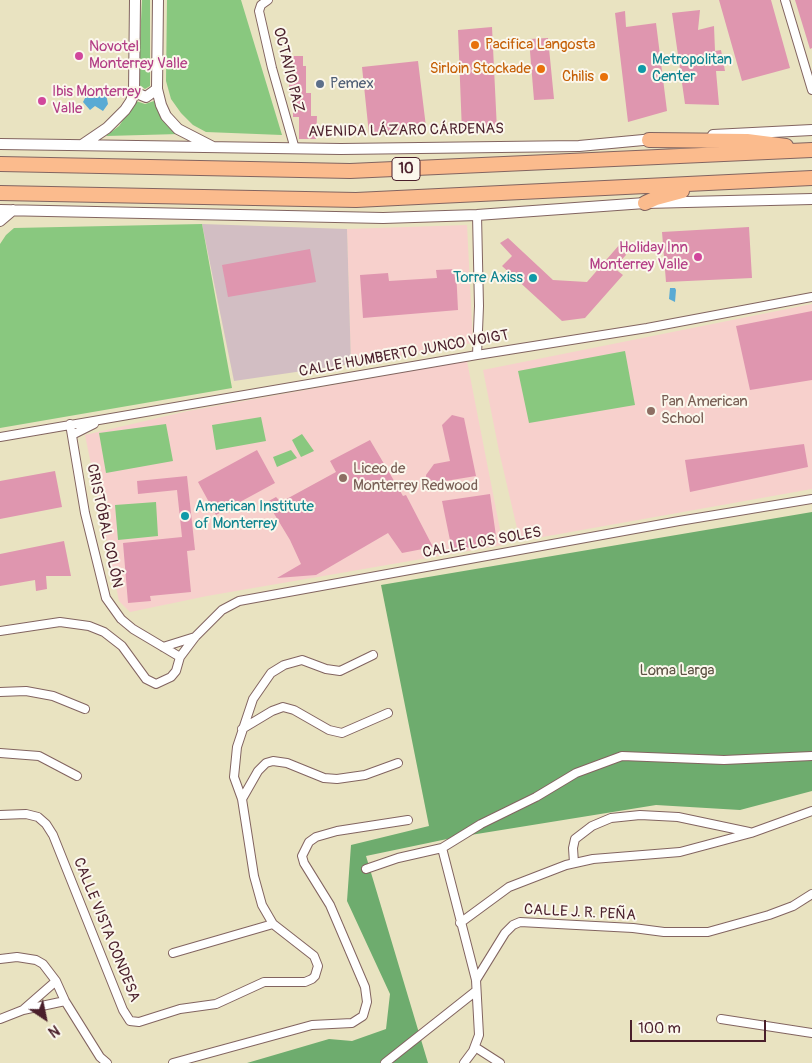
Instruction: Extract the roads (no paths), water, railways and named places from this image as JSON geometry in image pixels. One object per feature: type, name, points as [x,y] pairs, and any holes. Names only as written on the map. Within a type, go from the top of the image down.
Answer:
[{"type":"highway","points":[[649,140],[766,142],[805,151]]},
{"type":"highway","name":"10","points":[[0,164],[350,171],[805,151]]},
{"type":"highway","name":"10","points":[[0,193],[356,200],[812,178]]},
{"type":"highway","points":[[645,203],[670,193],[747,181]]},
{"type":"street","points":[[82,145],[107,128],[125,110],[134,92],[135,0]]},
{"type":"street","points":[[158,0],[156,89],[161,105],[171,123],[185,134],[218,149]]},
{"type":"street","name":"OCTAVIO PAZ","points":[[268,0],[261,5],[259,11],[272,68],[295,149]]},
{"type":"street","points":[[785,0],[812,90]]},
{"type":"street","points":[[134,92],[146,97],[156,89]]},
{"type":"street","name":"AVENIDA LÁZARO CÁRDENAS","points":[[0,144],[218,149],[580,146],[812,130]]},
{"type":"street","points":[[0,210],[383,218],[476,216],[645,203],[812,199]]},
{"type":"street","points":[[0,221],[13,210]]},
{"type":"street","points":[[476,216],[479,306],[477,355]]},
{"type":"street","name":"CALLE HUMBERTO JUNCO VOIGT","points":[[0,437],[477,355],[647,328],[812,297]]},
{"type":"street","points":[[72,435],[87,426],[113,417]]},
{"type":"street","name":"CRISTÓBAL COLÓN","points":[[70,424],[85,513],[106,598],[121,619],[180,657]]},
{"type":"street","name":"CALLE LOS SOLES","points":[[0,631],[60,622],[90,626],[104,632],[122,646],[146,679],[156,684],[171,677],[176,671],[180,657],[195,637],[222,610],[239,601],[679,521],[812,499]]},
{"type":"street","points":[[163,647],[195,637]]},
{"type":"street","name":"CALLE VISTA CONDESA","points":[[0,815],[26,814],[38,817],[46,824],[53,835],[123,1010],[130,1021],[139,1022],[180,1009],[216,1004],[264,982],[305,982],[312,980],[318,966],[314,956],[273,924],[262,905],[254,876],[242,799],[234,777],[234,766],[242,729],[252,699],[271,673],[284,665],[302,660],[326,670],[340,671],[373,655]]},
{"type":"street","points":[[0,692],[26,691],[53,696],[85,709]]},
{"type":"street","points":[[242,729],[272,711],[283,707],[294,710],[329,730],[342,733],[388,713]]},
{"type":"street","points":[[0,752],[39,756],[77,776]]},
{"type":"street","points":[[366,869],[398,858],[442,848],[480,824],[536,797],[576,773],[622,756],[724,760],[812,756]]},
{"type":"street","points":[[242,799],[258,770],[266,763],[273,761],[287,764],[324,778],[337,779],[365,775],[398,763]]},
{"type":"street","points":[[460,923],[509,887],[530,877],[593,859],[680,852],[751,833],[812,812]]},
{"type":"street","points":[[574,864],[572,848],[575,839],[592,826],[611,818],[640,815],[678,817],[751,833]]},
{"type":"street","points":[[173,1063],[312,1025],[352,1023],[363,1016],[367,1002],[365,987],[330,905],[304,863],[302,856],[309,842],[321,836],[408,820]]},
{"type":"street","points":[[442,848],[476,980],[479,1035],[475,1047],[464,1063]]},
{"type":"street","name":"CALLE J. R. PEÑA","points":[[476,980],[504,934],[513,924],[520,922],[632,928],[664,932],[708,932],[769,916],[793,906],[812,894]]},
{"type":"street","points":[[173,953],[273,924]]},
{"type":"street","points":[[0,959],[17,957],[36,960],[49,970],[66,1001],[106,1063]]},
{"type":"street","points":[[23,1010],[56,981]]},
{"type":"street","points":[[385,1063],[476,991]]},
{"type":"street","points":[[0,1019],[23,1010],[66,1001]]},
{"type":"street","points":[[721,1019],[812,1033]]},
{"type":"street","points":[[475,1047],[500,1063]]},
{"type":"water","points":[[106,94],[108,104],[103,111],[95,106],[90,110],[83,102],[86,96]]},
{"type":"water","points":[[670,288],[675,288],[676,290],[675,302],[669,299]]},
{"type":"place","name":"Pacifica Langosta","points":[[475,45]]},
{"type":"place","name":"Novotel Monterrey Valle","points":[[79,56]]},
{"type":"place","name":"Sirloin Stockade","points":[[541,69]]},
{"type":"place","name":"Metropolitan Center","points":[[642,69]]},
{"type":"place","name":"Chilis","points":[[604,77]]},
{"type":"place","name":"Pemex","points":[[320,84]]},
{"type":"place","name":"Ibis Monterrey Valle","points":[[42,101]]},
{"type":"place","name":"Holiday Inn Monterrey Valle","points":[[698,257]]},
{"type":"place","name":"Torre Axiss","points":[[533,278]]},
{"type":"place","name":"Pan American School","points":[[651,411]]},
{"type":"place","name":"Liceo de Monterrey Redwood","points":[[343,478]]},
{"type":"place","name":"American Institute of Monterrey","points":[[185,516]]},
{"type":"park label","name":"Loma Larga","points":[[677,671]]}]
